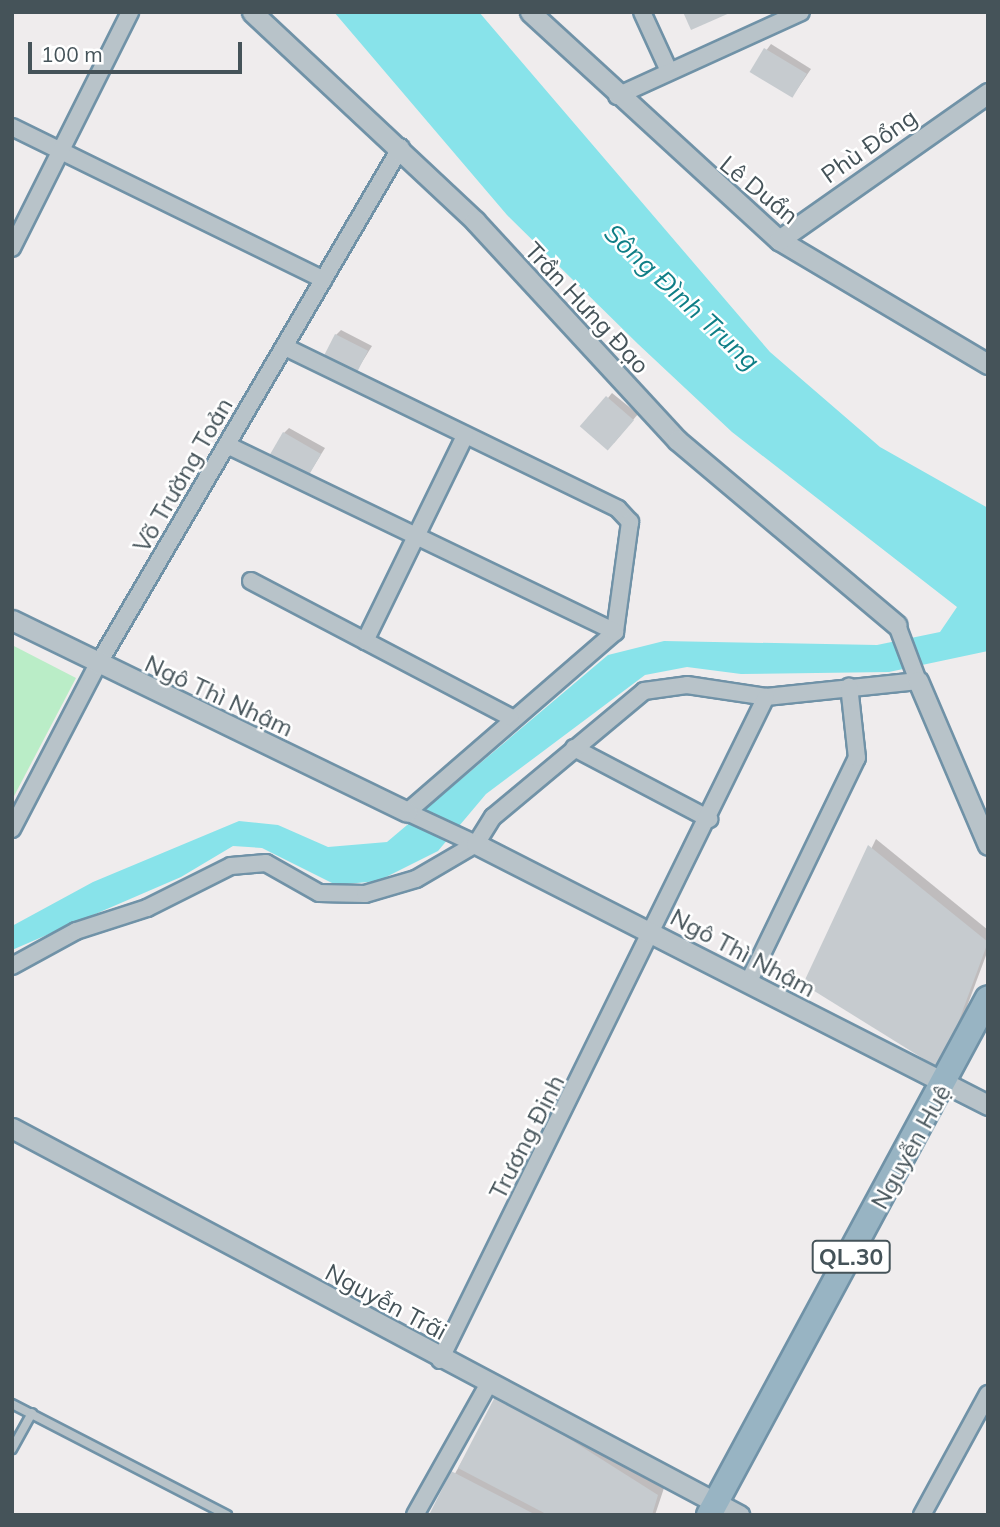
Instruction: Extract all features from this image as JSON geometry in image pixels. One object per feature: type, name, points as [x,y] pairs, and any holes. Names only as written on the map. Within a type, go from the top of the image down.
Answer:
[{"type":"highway","name":"Nguyễn Huệ","points":[[712,1508],[946,1083],[988,998]]},
{"type":"street","name":"Trần Hưng Đạo","points":[[252,12],[401,147],[677,439],[897,625]]},
{"type":"street","name":"Lê Duẩn","points":[[530,12],[617,96],[779,240],[988,364]]},
{"type":"street","points":[[642,12],[669,71]]},
{"type":"street","points":[[617,96],[802,12]]},
{"type":"street","points":[[12,248],[64,150],[122,15]]},
{"type":"street","name":"Phù Đổng","points":[[779,240],[988,93]]},
{"type":"street","points":[[12,127],[64,150],[324,280]]},
{"type":"street","name":"Võ Trường Toản","points":[[12,829],[97,666],[401,147]]},
{"type":"street","points":[[285,347],[618,509],[630,522],[615,632],[510,717],[407,812],[476,844]]},
{"type":"street","points":[[365,641],[465,436]]},
{"type":"street","points":[[228,445],[615,632]]},
{"type":"street","points":[[251,582],[510,717]]},
{"type":"street","name":"Ngô Thì Nhậm","points":[[12,620],[97,666],[407,812]]},
{"type":"street","points":[[897,625],[988,845]]},
{"type":"street","points":[[12,966],[76,931],[147,908],[231,866],[266,863],[319,893],[365,894],[416,878],[476,844],[493,817],[574,748],[631,700],[662,686],[766,697],[849,686],[918,681]]},
{"type":"street","points":[[748,983],[857,758],[849,686]]},
{"type":"street","name":"Trương Định","points":[[440,1360],[655,934],[766,697]]},
{"type":"street","points":[[574,748],[709,819]]},
{"type":"street","name":"Ngô Thì Nhậm","points":[[476,844],[988,1105]]},
{"type":"street","name":"Nguyễn Trãi","points":[[12,1128],[712,1508],[739,1515]]},
{"type":"street","points":[[415,1515],[488,1385]]},
{"type":"street","points":[[922,1515],[988,1394]]},
{"type":"lane","points":[[12,1404],[227,1515]]},
{"type":"lane","points":[[12,1449],[32,1413]]},
{"type":"green space","points":[[12,645],[76,678],[12,800]]},
{"type":"water","name":"Sông Đình Trung","points":[[334,12],[479,12],[770,352],[880,447],[988,508],[988,651],[889,672],[741,674],[687,667],[645,675],[486,794],[438,851],[378,881],[336,885],[262,848],[233,846],[181,877],[12,950],[12,926],[93,882],[239,821],[278,825],[328,847],[387,842],[608,655],[664,641],[877,645],[940,632],[957,607],[732,432],[638,344],[507,215]]},
{"type":"building","points":[[683,12],[732,12],[691,30]]},
{"type":"building","points":[[764,48],[807,74],[792,98],[750,72]]},
{"type":"building","points":[[335,334],[368,351],[354,378],[321,361]]},
{"type":"building","points":[[606,396],[634,420],[608,450],[580,426]]},
{"type":"building","points":[[283,432],[321,454],[307,479],[268,457]]},
{"type":"building","points":[[868,845],[988,942],[950,1045],[935,1066],[803,984]]},
{"type":"building","points":[[497,1393],[658,1495],[652,1515],[548,1515],[458,1468]]},
{"type":"building","points":[[451,1471],[536,1515],[429,1515]]}]
